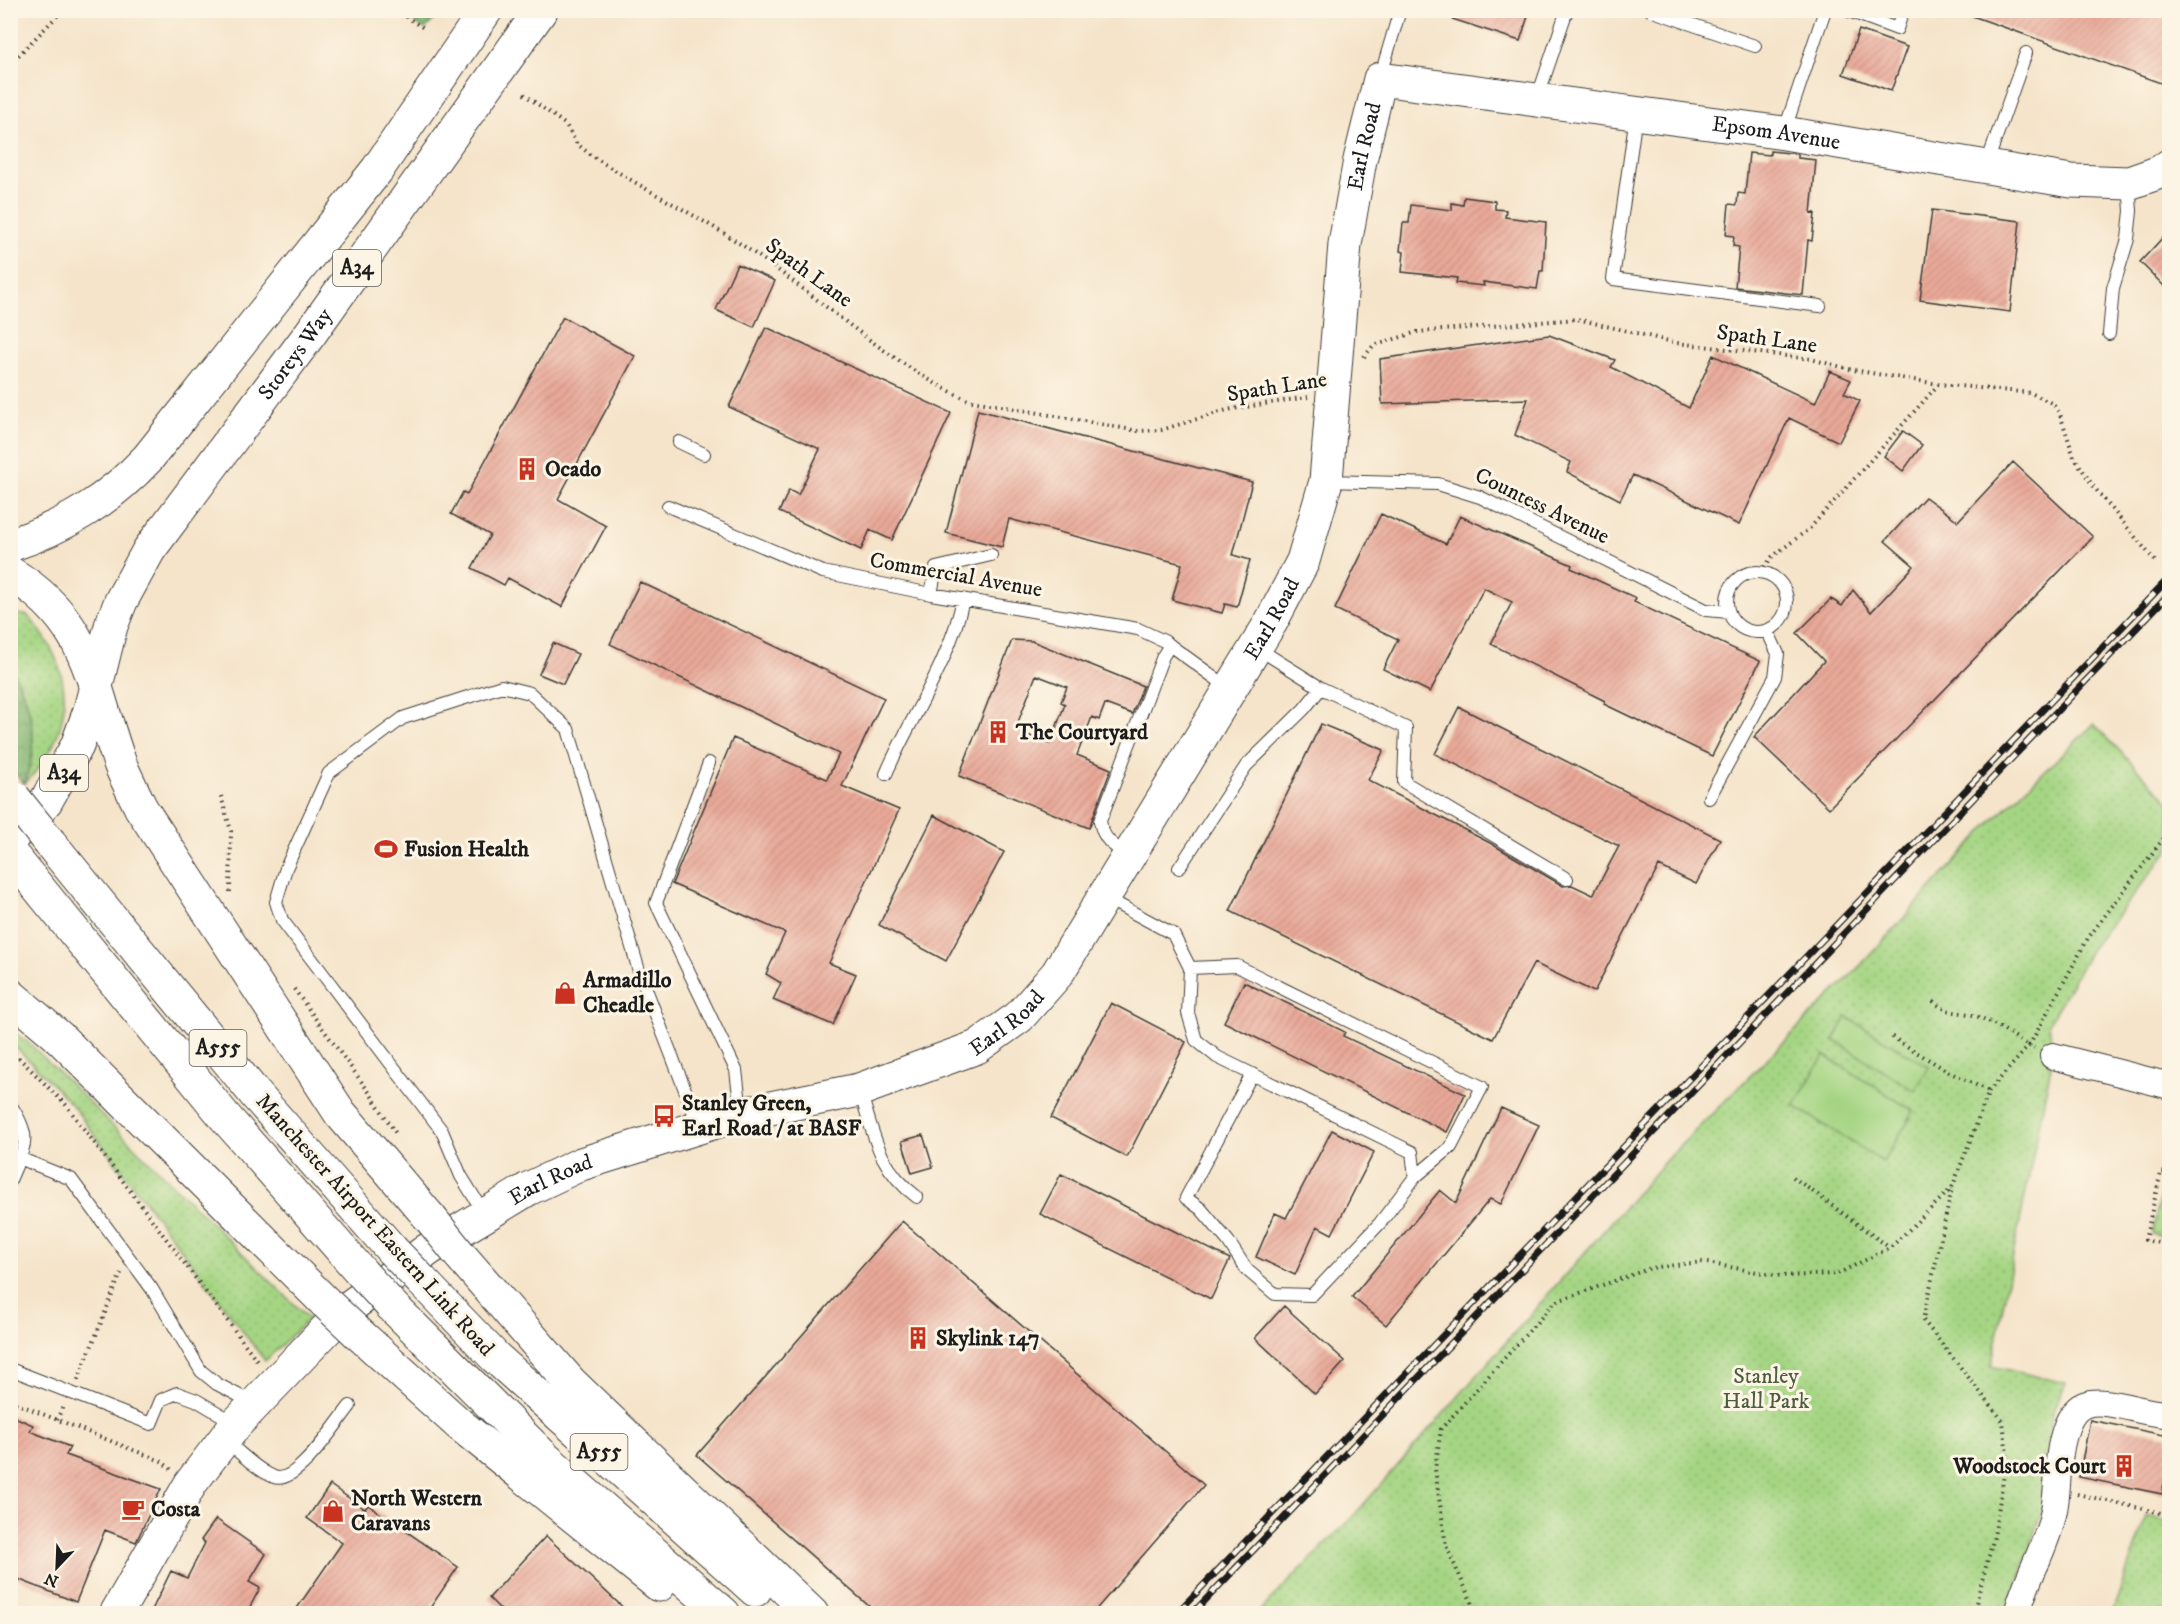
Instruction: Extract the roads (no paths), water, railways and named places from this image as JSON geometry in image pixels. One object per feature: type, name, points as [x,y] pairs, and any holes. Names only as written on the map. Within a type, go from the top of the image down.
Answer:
[{"type":"main road","name":"Storeys Way","points":[[96,681],[121,601],[149,550],[310,334],[541,10]]},
{"type":"main road","name":"A34","points":[[10,545],[74,519],[124,484],[148,458],[377,170],[481,17]]},
{"type":"main road","name":"Epsom Avenue","points":[[1380,79],[1784,134],[2071,181],[2129,183],[2160,172],[2169,165]]},
{"type":"main road","name":"Earl Road","points":[[116,1614],[191,1483],[238,1422],[344,1311],[429,1249],[528,1189],[581,1164],[741,1114],[860,1090],[977,1047],[1019,1017],[1057,974],[1256,648],[1303,561],[1326,481],[1345,244],[1360,160],[1380,79]]},
{"type":"main road","points":[[10,520],[74,519]]},
{"type":"main road","points":[[10,573],[48,600],[62,616],[80,644],[96,681],[122,768],[141,808],[340,1113],[571,1383],[812,1614]]},
{"type":"main road","name":"A34","points":[[10,839],[46,801],[63,775],[85,726],[96,681]]},
{"type":"main road","name":"Manchester Airport Eastern Link Road","points":[[12,796],[256,1095],[392,1250],[495,1357],[706,1548],[785,1614]]},
{"type":"main road","name":"Manchester Airport Eastern Link Road","points":[[17,861],[225,1117],[391,1305],[546,1458],[724,1614]]},
{"type":"main road","points":[[10,995],[58,1036],[326,1303],[459,1424],[619,1555],[699,1614]]},
{"type":"street","points":[[2053,1056],[2169,1086]]},
{"type":"street","points":[[2017,1614],[2025,1585],[2053,1515],[2060,1447],[2072,1416],[2083,1405],[2097,1402],[2158,1414],[2169,1414]]},
{"type":"lane","name":"Earl Road","points":[[1380,79],[1400,10]]},
{"type":"lane","points":[[1537,100],[1567,10]]},
{"type":"lane","points":[[1650,10],[1755,46]]},
{"type":"lane","points":[[1784,134],[1825,10]]},
{"type":"lane","points":[[1846,10],[1897,29],[1903,10]]},
{"type":"lane","points":[[1985,167],[2026,54]]},
{"type":"lane","points":[[1636,113],[1613,279],[1820,306]]},
{"type":"lane","points":[[2109,334],[2113,288],[2128,239],[2131,211],[2129,183]]},
{"type":"lane","points":[[679,442],[704,454]]},
{"type":"lane","name":"Countess Avenue","points":[[1326,481],[1438,484],[1455,487],[1480,497],[1706,610],[1729,612]]},
{"type":"lane","name":"Commercial Avenue","points":[[668,506],[808,567],[931,594],[1138,629],[1170,645],[1230,689]]},
{"type":"lane","points":[[931,594],[936,568],[991,555]]},
{"type":"lane","points":[[1761,572],[1779,581],[1787,599],[1782,618],[1767,630],[1757,632],[1740,626],[1729,612],[1729,591],[1734,582],[1742,576],[1761,572]]},
{"type":"lane","points":[[886,774],[902,737],[932,683],[959,620],[963,599]]},
{"type":"lane","points":[[1709,798],[1775,677],[1778,654],[1767,630]]},
{"type":"lane","points":[[1130,856],[1111,844],[1102,833],[1100,821],[1163,656],[1170,645]]},
{"type":"lane","points":[[1256,648],[1321,688],[1406,728],[1404,782],[1567,879]]},
{"type":"lane","points":[[485,1214],[460,1176],[442,1131],[282,920],[276,902],[286,868],[329,773],[403,718],[502,686],[530,693],[568,729],[639,971],[699,1126]]},
{"type":"lane","points":[[1179,868],[1246,766],[1304,710],[1321,688]]},
{"type":"lane","points":[[709,764],[656,903],[736,1070],[741,1114]]},
{"type":"lane","points":[[1105,898],[1173,934],[1190,968],[1188,1013],[1196,1040],[1217,1057],[1412,1152],[1415,1177]]},
{"type":"lane","points":[[1190,968],[1236,966],[1482,1087],[1452,1147],[1415,1177],[1380,1223],[1312,1295],[1275,1294],[1247,1270],[1228,1241],[1201,1209],[1186,1198],[1252,1074]]},
{"type":"lane","points":[[860,1090],[886,1168],[900,1185],[917,1197]]},
{"type":"lane","points":[[10,1104],[21,1120],[27,1138],[10,1180]]},
{"type":"lane","points":[[19,1158],[71,1179],[128,1255],[176,1326],[201,1371],[218,1384],[238,1422],[275,1477],[286,1477],[299,1470],[350,1406]]},
{"type":"lane","points":[[10,1369],[151,1424],[161,1400],[171,1393],[183,1393],[238,1422]]},
{"type":"railway","points":[[1176,1614],[2170,577]]},
{"type":"railway","points":[[1192,1614],[2170,593]]},
{"type":"place","name":"Ocado","points":[[527,469]]},
{"type":"place","name":"The Courtyard","points":[[998,732]]},
{"type":"place","name":"Fusion Health","points":[[386,849]]},
{"type":"place","name":"Armadillo Cheadle","points":[[565,993]]},
{"type":"place","name":"Stanley Green, Earl Road / at BASF","points":[[664,1116]]},
{"type":"place","name":"Skylink 147","points":[[918,1338]]},
{"type":"place","name":"Woodstock Court","points":[[2124,1466]]},
{"type":"place","name":"Costa","points":[[133,1509]]},
{"type":"place","name":"North Western Caravans","points":[[333,1511]]},
{"type":"park label","name":"Stanley Hall Park","points":[[1766,1388]]}]
